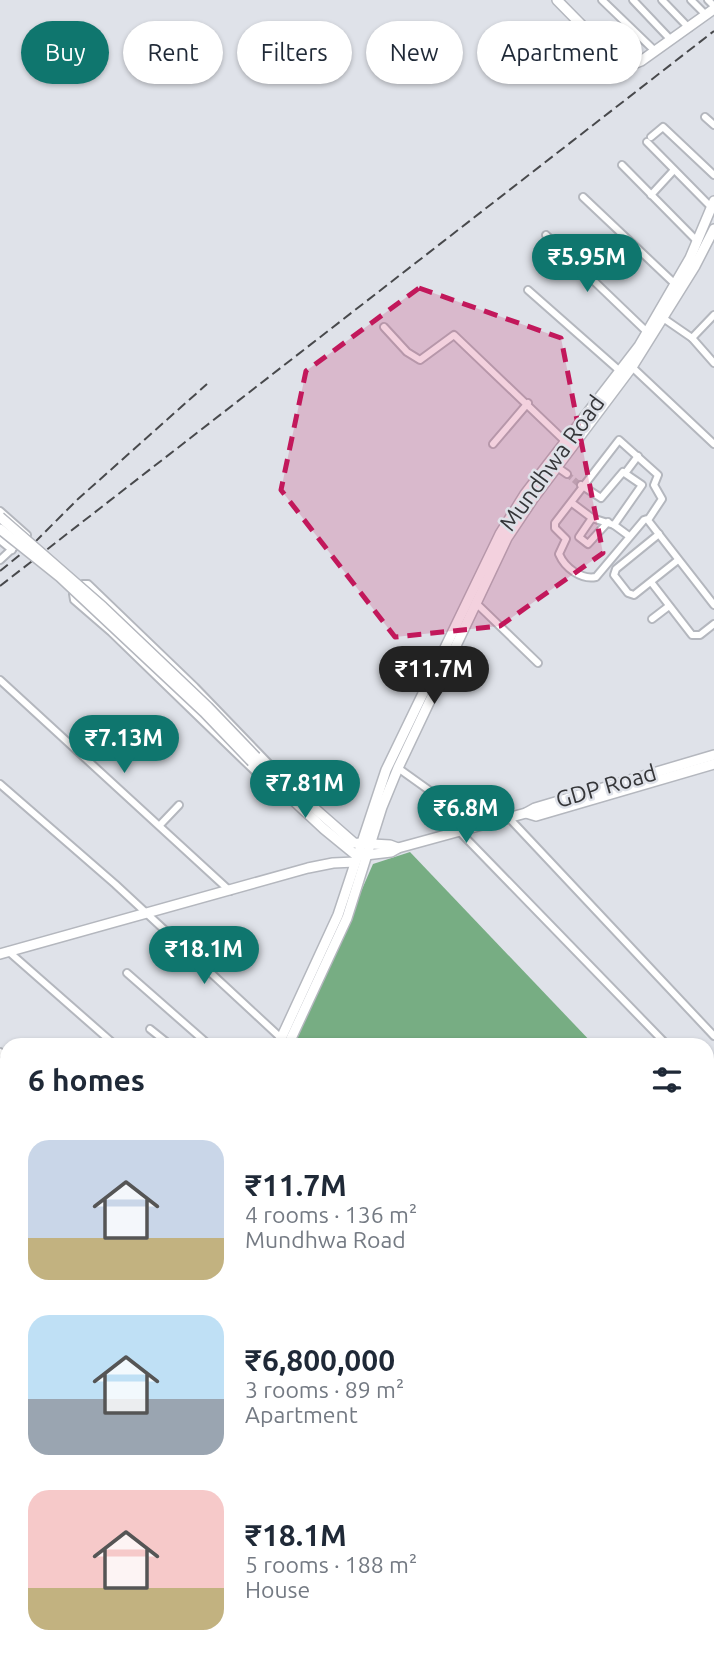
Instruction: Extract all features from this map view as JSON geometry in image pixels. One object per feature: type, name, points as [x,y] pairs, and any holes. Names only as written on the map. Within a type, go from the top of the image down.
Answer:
[{"type":"main road","points":[[557,0],[616,60],[631,65],[689,28],[711,10]]},
{"type":"main road","name":"Mundhwa Road","points":[[365,845],[386,770],[477,604],[503,536],[557,467],[568,444],[648,332],[712,208]]},
{"type":"main road","name":"Mundhwa Road","points":[[285,1038],[341,931],[360,858],[418,714],[525,494],[632,367],[695,267],[714,229]]},
{"type":"main road","points":[[0,517],[103,607],[208,707],[254,760],[279,777],[346,838],[365,845],[390,845],[398,848]]},
{"type":"main road","points":[[0,529],[60,577],[287,794],[360,858]]},
{"type":"main road","name":"GDP Road","points":[[526,813],[535,807],[714,755]]},
{"type":"main road","name":"GDP Road","points":[[526,813],[536,816],[714,764]]},
{"type":"main road","points":[[4,952],[308,868],[391,852],[526,813]]},
{"type":"street","points":[[602,0],[655,51]]},
{"type":"street","points":[[633,0],[671,40]]},
{"type":"street","points":[[662,0],[689,28]]},
{"type":"street","points":[[691,0],[711,10]]},
{"type":"street","points":[[708,0],[711,10]]},
{"type":"street","points":[[705,117],[714,125]]},
{"type":"street","points":[[712,208],[649,140],[663,127],[714,175]]},
{"type":"street","points":[[622,165],[697,241]]},
{"type":"street","points":[[651,195],[674,170]]},
{"type":"street","points":[[583,197],[674,284]]},
{"type":"street","points":[[546,235],[648,332]]},
{"type":"street","points":[[528,290],[621,372]]},
{"type":"street","points":[[692,338],[714,315]]},
{"type":"street","points":[[663,317],[692,338],[714,363]]},
{"type":"street","points":[[384,327],[407,352],[420,360],[454,335],[568,444]]},
{"type":"street","points":[[632,367],[714,444]]},
{"type":"street","points":[[493,444],[528,403]]},
{"type":"street","points":[[619,440],[638,456],[658,475],[654,485],[662,499],[648,520],[644,520],[629,536],[599,575],[590,578],[581,576],[560,559],[559,554],[566,539],[555,528],[555,523],[619,440]]},
{"type":"street","points":[[581,486],[601,498],[638,456]]},
{"type":"street","points":[[557,467],[567,474]]},
{"type":"street","points":[[592,518],[579,537],[588,544],[642,488],[639,482],[626,472]]},
{"type":"street","points":[[572,503],[592,518],[611,523],[629,536]]},
{"type":"street","points":[[0,511],[27,535],[0,560]]},
{"type":"street","points":[[648,520],[714,605]]},
{"type":"street","points":[[659,534],[614,571],[614,575],[631,595],[678,560]]},
{"type":"street","points":[[1,543],[12,550]]},
{"type":"street","points":[[651,582],[692,635],[700,635],[714,624]]},
{"type":"street","points":[[279,777],[257,749],[88,584],[83,584],[73,594],[74,600],[111,632],[269,785],[287,794]]},
{"type":"street","points":[[477,604],[538,663]]},
{"type":"street","points":[[652,619],[669,606]]},
{"type":"street","points":[[0,680],[230,891]]},
{"type":"street","points":[[398,768],[479,826]]},
{"type":"street","points":[[0,784],[72,845],[277,1038]]},
{"type":"street","points":[[160,825],[179,805]]},
{"type":"street","points":[[509,818],[714,1036]]},
{"type":"street","points":[[459,831],[660,1038]]},
{"type":"street","points":[[4,952],[107,1038]]},
{"type":"street","points":[[127,973],[201,1038]]},
{"type":"street","points":[[150,1029],[161,1038]]},
{"type":"highlighted area","points":[[419,288],[561,338],[603,553],[500,626],[395,637],[281,490],[306,371]]},
{"type":"green space","points":[[410,852],[587,1038],[297,1038],[373,864]]},
{"type":"tunnel","points":[[567,474],[580,485]]},
{"type":"railway","points":[[0,586],[714,31]]},
{"type":"railway","points":[[0,571],[32,545],[78,499],[207,384]]}]
